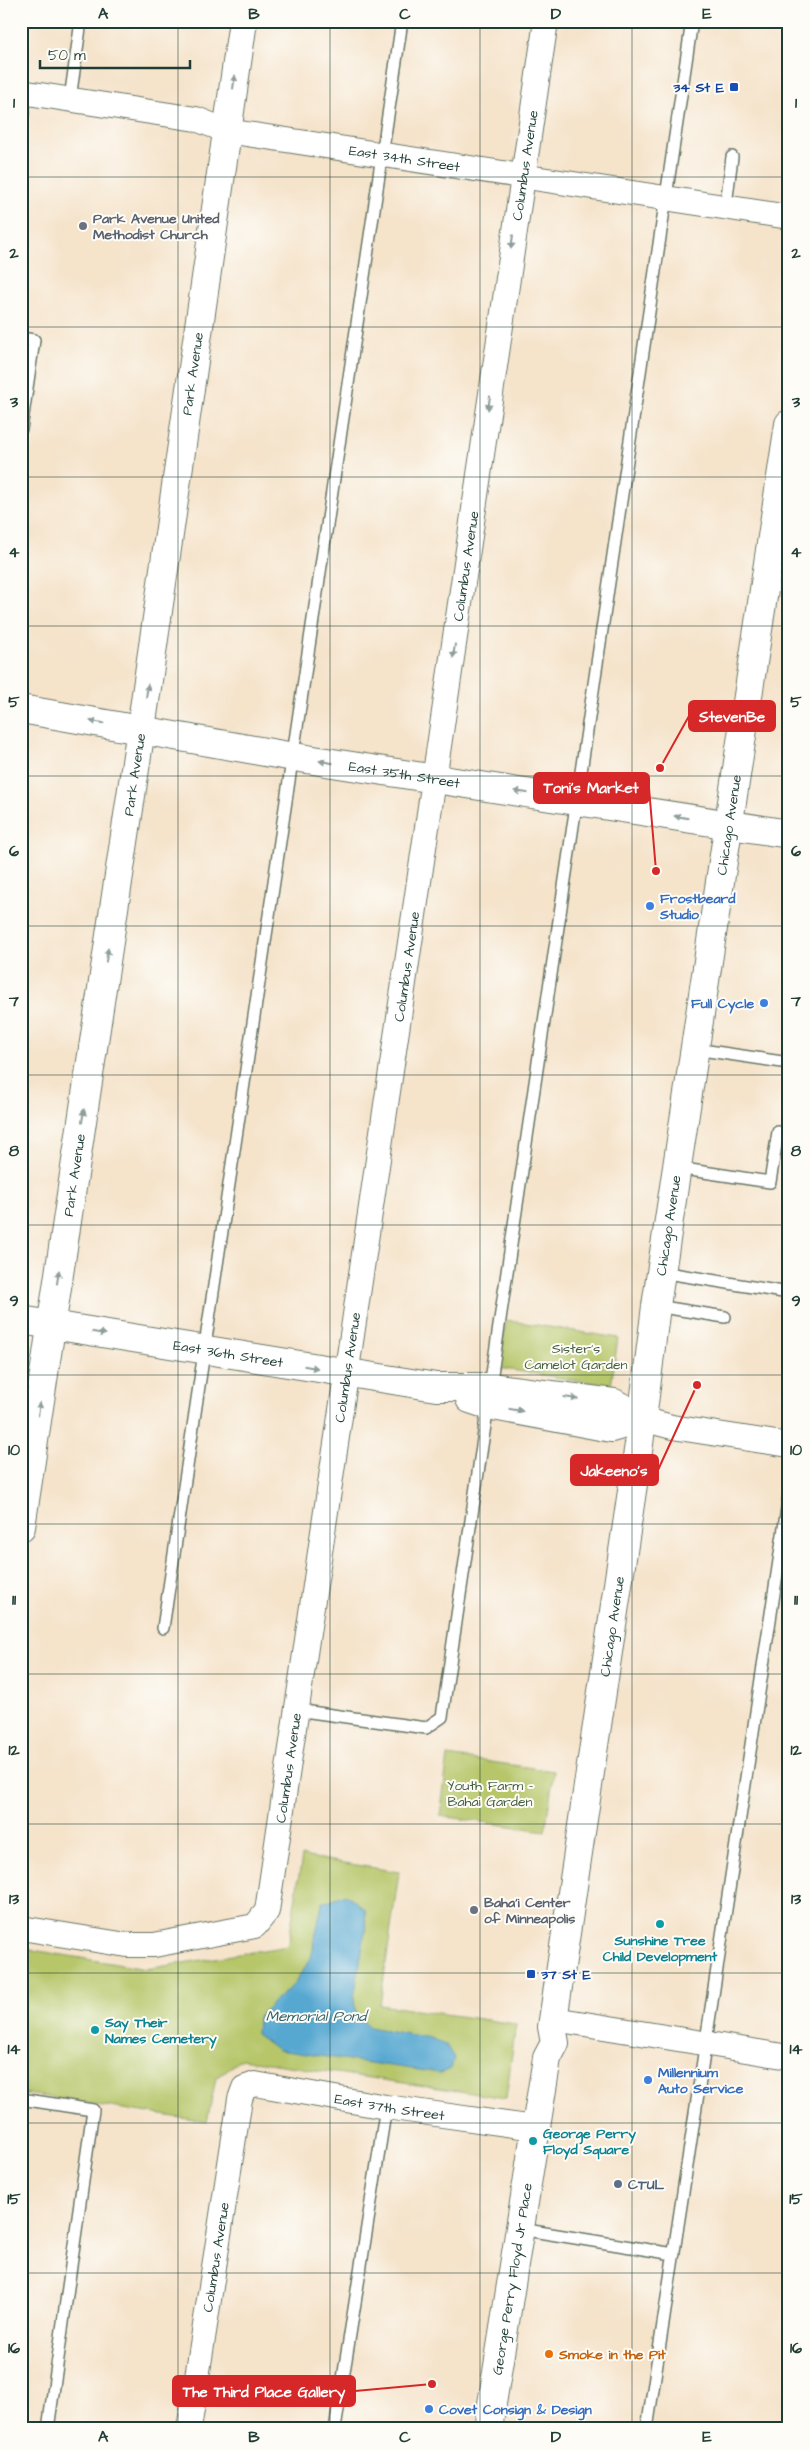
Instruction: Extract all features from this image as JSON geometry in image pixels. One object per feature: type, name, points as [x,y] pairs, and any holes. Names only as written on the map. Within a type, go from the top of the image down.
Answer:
[{"type":"street","name":"Park Avenue","points":[[21,1527],[141,729],[243,21]]},
{"type":"street","name":"Columbus Avenue","points":[[21,1928],[127,1945],[154,1945],[255,1926],[267,1911],[546,21]]},
{"type":"street","name":"East 34th Street","points":[[24,92],[196,119],[228,131],[522,177],[546,178],[726,205],[789,217]]},
{"type":"street","name":"Chicago Avenue","points":[[535,2128],[642,1420],[661,1272],[789,424]]},
{"type":"street","name":"East 35th Street","points":[[21,709],[294,757],[789,834]]},
{"type":"street","name":"East 36th Street","points":[[21,1320],[489,1396],[614,1403],[642,1420],[672,1427],[789,1445]]},
{"type":"street","points":[[550,2037],[707,2045],[789,2057]]},
{"type":"street","name":"East 37th Street","points":[[244,2088],[255,2084],[386,2107],[535,2128]]},
{"type":"street","name":"Columbus Avenue","points":[[189,2429],[240,2099],[244,2088]]},
{"type":"street","name":"George Perry Floyd Jr Place","points":[[488,2429],[535,2128]]},
{"type":"lane","points":[[70,98],[81,21]]},
{"type":"lane","points":[[163,1628],[206,1350],[402,21]]},
{"type":"lane","points":[[296,1710],[426,1728],[442,1717],[692,21]]},
{"type":"lane","points":[[21,126],[24,92]]},
{"type":"lane","points":[[726,205],[732,157]]},
{"type":"lane","points":[[21,338],[34,340],[21,429]]},
{"type":"lane","points":[[695,1049],[789,1063]]},
{"type":"lane","points":[[677,1168],[770,1182],[778,1132]]},
{"type":"lane","points":[[661,1272],[789,1293]]},
{"type":"lane","points":[[656,1306],[725,1317]]},
{"type":"lane","points":[[647,2429],[707,2045],[789,1495]]},
{"type":"lane","points":[[21,2099],[92,2110],[48,2429]]},
{"type":"lane","points":[[335,2429],[386,2107]]},
{"type":"lane","points":[[520,2229],[674,2254]]},
{"type":"green space","name":"Sister's Camelot Garden","points":[[506,1320],[618,1338],[611,1386],[499,1368]]},
{"type":"green space","name":"Youth Farm - Bahai Garden","points":[[448,1756],[554,1771],[545,1831],[440,1816]]},
{"type":"green space","points":[[302,1856],[399,1872],[380,2005],[516,2024],[506,2098],[241,2059],[216,2078],[207,2122],[21,2093],[21,1948],[146,1969],[288,1946]]},
{"type":"water","name":"Memorial Pond","points":[[346,1894],[365,1909],[366,1927],[354,1998],[356,2013],[369,2027],[430,2038],[446,2045],[454,2058],[451,2069],[440,2073],[278,2050],[256,2034],[257,2017],[293,1985],[311,1958],[322,1903]]},
{"type":"place","name":"34 St E","points":[[734,87]]},
{"type":"place","name":"Park Avenue United Methodist Church","points":[[83,226]]},
{"type":"place","name":"StevenBe","points":[[660,768]]},
{"type":"place","name":"Toni's Market","points":[[656,871]]},
{"type":"place","name":"Frostbeard Studio","points":[[650,906]]},
{"type":"place","name":"Full Cycle","points":[[764,1003]]},
{"type":"place","name":"Jakeeno's","points":[[697,1385]]},
{"type":"place","name":"Baha'i Center of Minneapolis","points":[[474,1910]]},
{"type":"place","name":"Sunshine Tree Child Development","points":[[660,1924]]},
{"type":"place","name":"37 St E","points":[[531,1974]]},
{"type":"place","name":"Say Their Names Cemetery","points":[[95,2030]]},
{"type":"place","name":"Millennium Auto Service","points":[[648,2080]]},
{"type":"place","name":"George Perry Floyd Square","points":[[533,2141]]},
{"type":"place","name":"CTUL","points":[[618,2184]]},
{"type":"place","name":"Smoke in the Pit","points":[[549,2354]]},
{"type":"place","name":"The Third Place Gallery","points":[[432,2384]]},
{"type":"place","name":"Covet Consign & Design","points":[[429,2409]]}]
